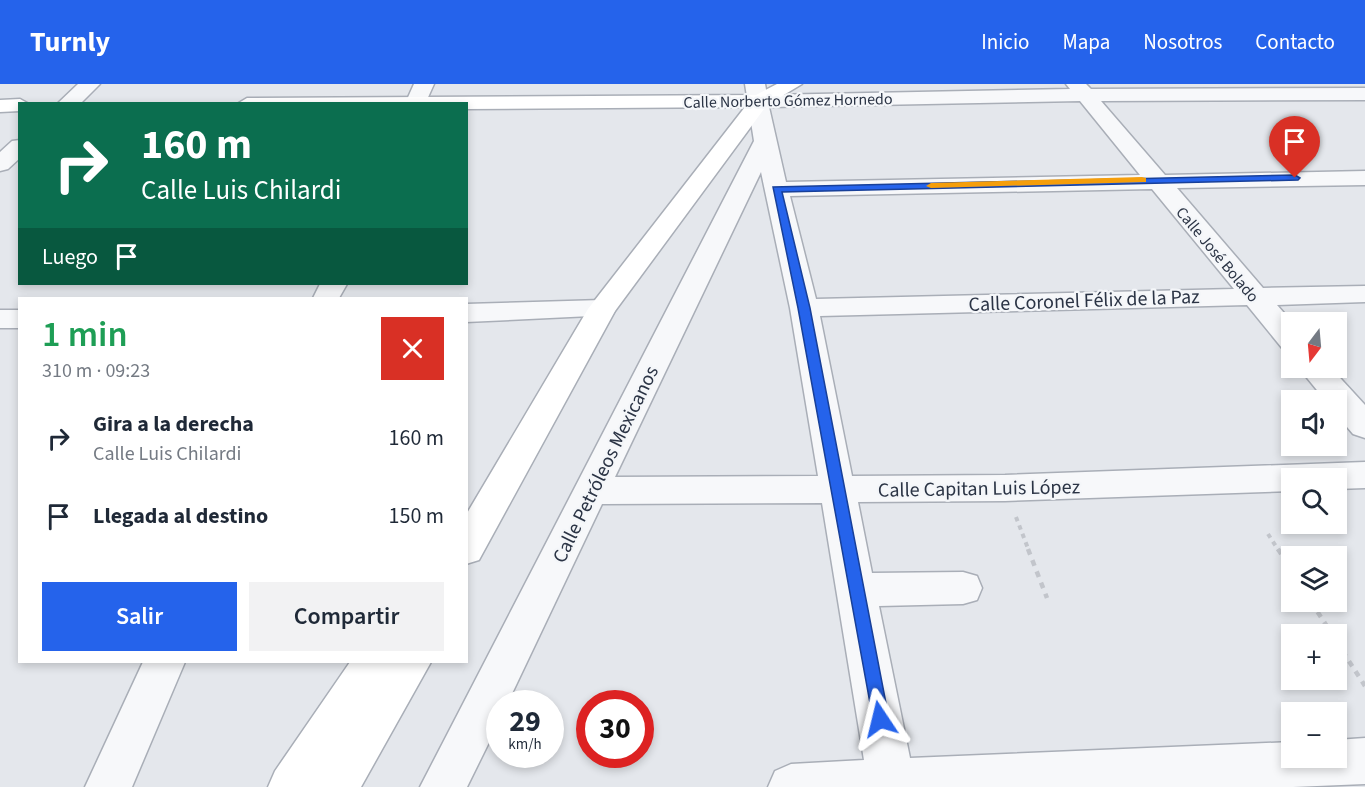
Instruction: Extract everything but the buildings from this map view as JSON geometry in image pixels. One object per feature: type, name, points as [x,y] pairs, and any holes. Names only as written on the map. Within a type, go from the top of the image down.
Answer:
[{"type":"main road","points":[[468,545],[602,309],[758,93],[792,84]]},
{"type":"main road","name":"Calle Norberto Gómez Hornedo","points":[[449,102],[758,93]]},
{"type":"main road","points":[[0,106],[18,105]]},
{"type":"main road","points":[[291,787],[373,663]]},
{"type":"main road","points":[[334,787],[409,663]]},
{"type":"street","points":[[69,102],[90,84]]},
{"type":"street","points":[[415,102],[424,84]]},
{"type":"street","name":"Calle Norberto Gómez Hornedo","points":[[758,93],[1080,89],[1365,94]]},
{"type":"street","name":"Calle José Bolado","points":[[1080,89],[1281,328]]},
{"type":"street","points":[[758,93],[765,141],[804,308],[858,590],[892,785]]},
{"type":"street","name":"Calle Petróleos Mexicanos","points":[[443,787],[765,141]]},
{"type":"street","points":[[0,164],[18,149]]},
{"type":"street","points":[[776,189],[1155,180],[1365,178]]},
{"type":"street","name":"Calle Coronel Félix de la Paz","points":[[804,308],[1252,295],[1365,294]]},
{"type":"street","points":[[468,313],[602,309]]},
{"type":"street","points":[[0,319],[18,319]]},
{"type":"street","points":[[1323,378],[1365,426]]},
{"type":"street","name":"Calle Capitan Luis López","points":[[592,491],[1005,488],[1365,475]]},
{"type":"street","points":[[858,590],[963,588]]},
{"type":"street","points":[[108,787],[164,663]]},
{"type":"street","points":[[791,787],[892,785],[1365,761]]},
{"type":"path","points":[[1005,488],[1047,598]]},
{"type":"path","points":[[1268,534],[1281,554]]},
{"type":"path","points":[[1347,658],[1365,686]]},
{"type":"slow traffic","points":[[931,186],[1142,180]]},
{"type":"route","points":[[880,719],[858,590],[804,308],[776,189],[1295,178]]}]
